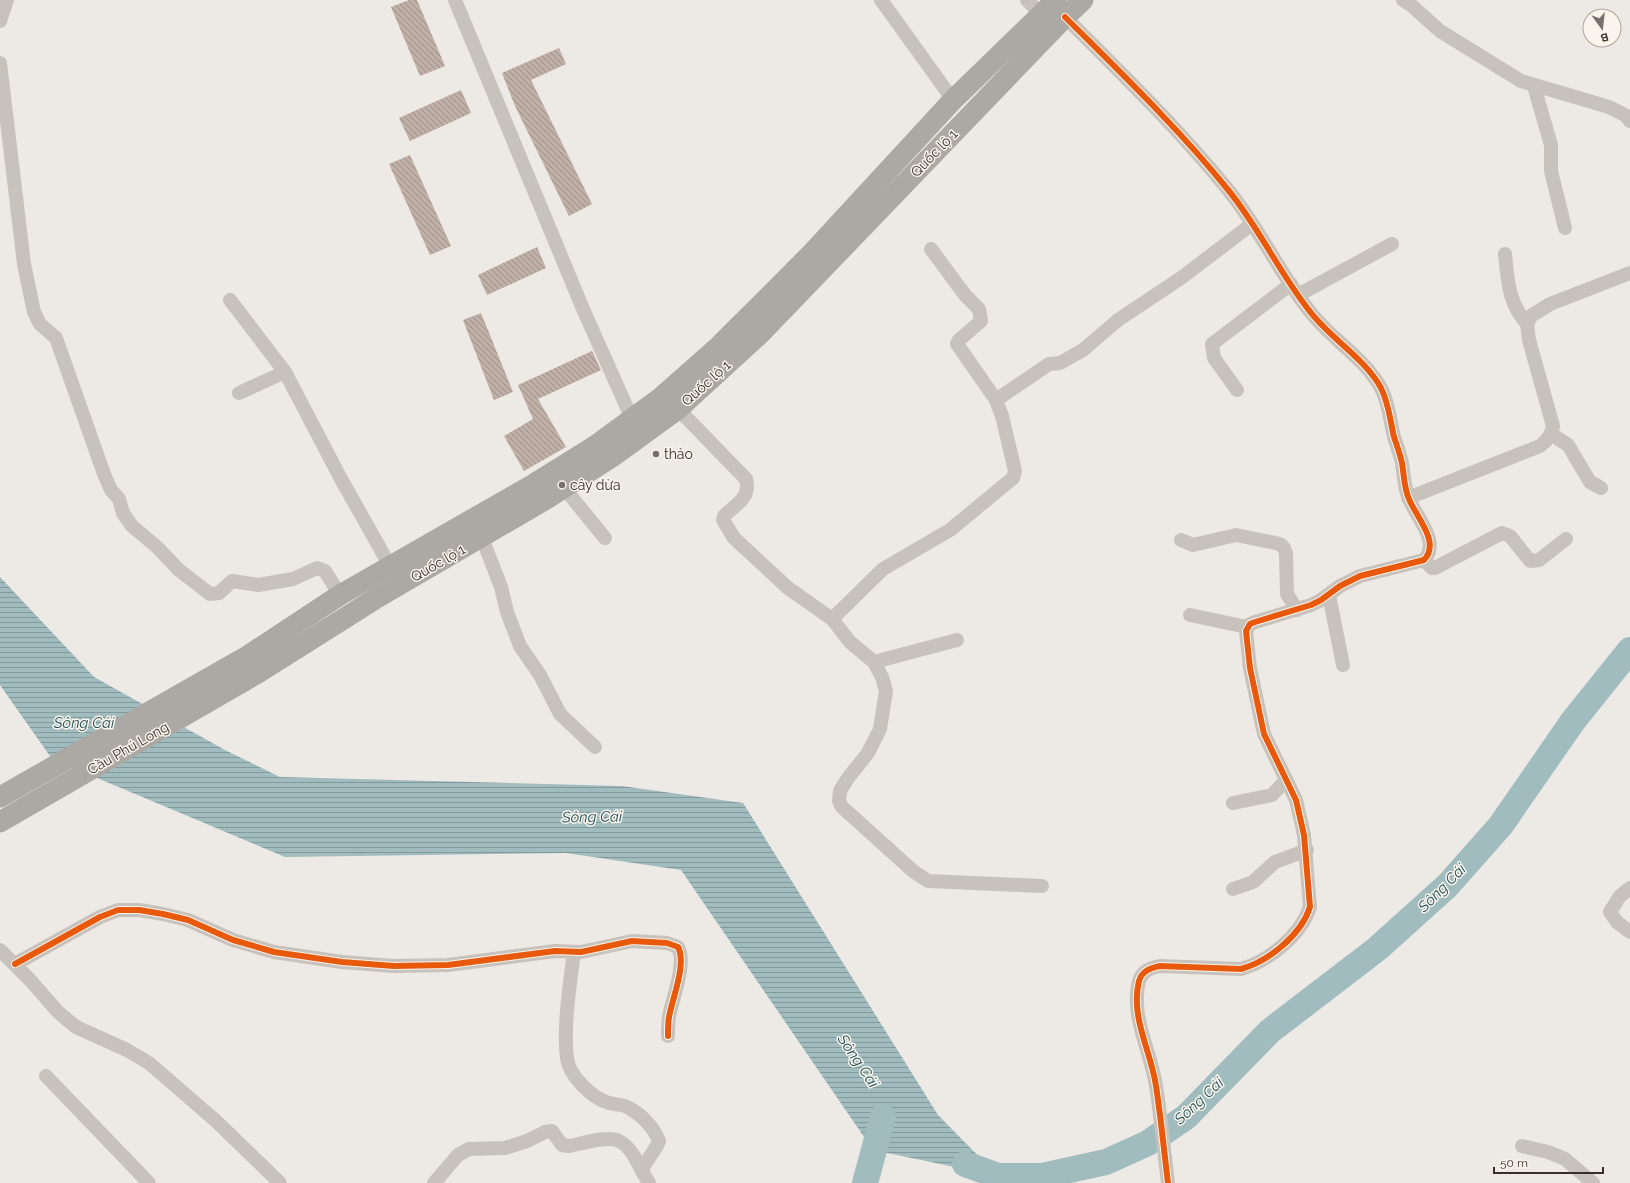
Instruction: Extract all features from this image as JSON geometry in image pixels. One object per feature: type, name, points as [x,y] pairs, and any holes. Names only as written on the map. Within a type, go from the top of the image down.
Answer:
[{"type":"highway","name":"Quốc lộ 1","points":[[251,666],[340,595],[534,484],[595,446],[659,399],[702,361],[766,299],[810,254],[953,100],[1047,7],[1083,0]]},
{"type":"highway","name":"Quốc lộ 1","points":[[251,666],[375,599],[482,538],[612,457],[678,409],[760,334],[1047,7]]},
{"type":"highway","name":"Cầu Phú Long","points":[[0,797],[251,666]]},
{"type":"highway","name":"Cầu Phú Long","points":[[0,822],[251,666]]},
{"type":"street","points":[[0,21],[7,0]]},
{"type":"street","points":[[454,0],[583,309],[632,419]]},
{"type":"street","points":[[881,0],[953,100]]},
{"type":"street","points":[[1403,0],[1411,5],[1440,31],[1521,81],[1609,107],[1625,115],[1630,121]]},
{"type":"street","points":[[1047,7],[1154,108],[1215,174],[1252,224],[1317,321],[1358,360],[1381,389],[1387,404],[1394,436],[1401,458],[1408,498],[1429,537],[1430,548],[1428,556],[1424,560],[1360,576],[1340,586],[1311,605],[1255,622],[1247,628],[1245,636],[1261,724],[1264,734],[1296,800],[1306,850],[1311,900],[1308,915],[1293,936],[1260,962],[1241,969],[1160,966],[1144,973],[1139,981],[1138,1009],[1156,1084],[1168,1183]]},
{"type":"street","points":[[0,64],[24,264],[34,312],[40,324],[56,338],[104,474],[111,490],[119,499],[127,521],[179,570],[210,594],[219,593],[232,581],[258,585],[293,579],[317,568],[325,571],[340,595]]},
{"type":"street","points":[[1534,86],[1551,145],[1551,171],[1565,228]]},
{"type":"street","points":[[996,400],[1049,364],[1060,363],[1083,350],[1118,320],[1180,278],[1252,224]]},
{"type":"street","points":[[1237,390],[1214,358],[1212,344],[1295,290],[1392,244]]},
{"type":"street","points":[[832,619],[883,569],[950,530],[1013,478],[1015,471],[996,400],[957,344],[959,340],[981,321],[979,309],[965,295],[931,249]]},
{"type":"street","points":[[1408,498],[1540,446],[1551,434],[1553,426],[1551,416],[1529,340],[1527,324],[1520,315],[1510,296],[1505,254]]},
{"type":"street","points":[[1527,324],[1531,316],[1550,304],[1630,273]]},
{"type":"street","points":[[230,300],[285,372],[341,479],[390,566]]},
{"type":"street","points":[[239,392],[285,372]]},
{"type":"street","points":[[678,409],[746,479],[748,488],[746,495],[724,516],[723,520],[734,538],[788,588],[832,619],[850,642],[874,662],[882,677],[886,691],[880,729],[868,753],[848,778],[840,791],[839,800],[842,807],[913,872],[928,881],[1042,886]]},
{"type":"street","points":[[1551,434],[1568,445],[1590,482],[1601,488]]},
{"type":"street","points":[[564,488],[605,538]]},
{"type":"street","points":[[1424,560],[1432,568],[1435,568],[1502,533],[1510,536],[1530,561],[1533,562],[1539,560],[1566,539]]},
{"type":"street","points":[[1181,540],[1193,545],[1236,535],[1280,544],[1286,553],[1287,594],[1297,610]]},
{"type":"street","points":[[482,538],[501,587],[507,612],[520,646],[540,675],[560,714],[595,747]]},
{"type":"street","points":[[1328,595],[1343,664]]},
{"type":"street","points":[[1190,615],[1247,628]]},
{"type":"street","points":[[874,662],[957,640]]},
{"type":"street","points":[[1233,803],[1272,795],[1286,780]]},
{"type":"street","points":[[1233,889],[1253,882],[1275,862],[1306,850]]},
{"type":"street","points":[[1630,888],[1620,896],[1610,912],[1618,922],[1630,932]]},
{"type":"street","points":[[15,964],[100,916],[118,910],[139,910],[188,920],[233,940],[274,952],[342,962],[394,966],[448,965],[555,952],[574,952],[603,948],[632,941],[667,943],[678,947],[681,952],[678,983],[668,1019],[668,1036]]},
{"type":"street","points":[[0,950],[15,964],[58,1012],[76,1027],[127,1050],[149,1063],[216,1121],[280,1183]]},
{"type":"street","points":[[574,952],[568,1010],[567,1059],[574,1075],[590,1093],[608,1102],[628,1106],[637,1112],[656,1133],[659,1141],[656,1150],[645,1162],[646,1177]]},
{"type":"street","points":[[46,1076],[149,1183]]},
{"type":"street","points":[[434,1183],[458,1154],[469,1149],[505,1148],[527,1141],[544,1132],[552,1131],[556,1133],[562,1145],[569,1146],[611,1139],[620,1141],[630,1151],[646,1177]]},
{"type":"street","points":[[1522,1146],[1548,1152],[1565,1159],[1593,1183]]},
{"type":"water","name":"Sông Cái","points":[[0,577],[94,677],[225,750],[280,777],[622,786],[743,803],[938,1115],[998,1176],[873,1150],[681,870],[566,853],[285,857],[52,759],[0,685]]},
{"type":"building","points":[[409,0],[417,0],[445,66],[420,76],[391,7]]},
{"type":"building","points":[[559,48],[566,64],[531,80],[592,204],[569,216],[515,106],[502,73]]},
{"type":"building","points":[[461,90],[471,113],[410,141],[399,118]]},
{"type":"building","points":[[410,155],[451,246],[430,255],[389,164]]},
{"type":"building","points":[[537,247],[546,268],[487,295],[478,275]]},
{"type":"building","points":[[481,313],[513,392],[494,400],[463,320]]},
{"type":"building","points":[[592,351],[601,370],[538,399],[566,447],[524,471],[504,436],[533,419],[518,385]]},
{"type":"waterway","name":"Sông Cái","points":[[965,1164],[998,1176],[1042,1176],[1106,1162],[1148,1143],[1186,1117],[1270,1031],[1377,949],[1448,885],[1501,825],[1573,721],[1630,650]]},
{"type":"waterway","points":[[865,1183],[883,1117]]},
{"type":"cycle path","points":[[1065,17],[1149,102],[1210,168],[1240,205],[1308,309],[1316,319],[1356,357],[1374,377],[1384,394],[1388,406],[1394,437],[1402,463],[1407,495],[1426,530],[1430,545],[1429,553],[1424,560],[1360,576],[1340,586],[1321,600],[1311,605],[1255,622],[1250,624],[1246,631],[1250,668],[1264,734],[1296,800],[1304,835],[1310,907],[1306,917],[1292,937],[1283,946],[1252,965],[1241,969],[1160,966],[1147,970],[1140,978],[1137,994],[1137,1008],[1142,1034],[1156,1086],[1168,1183]]},
{"type":"cycle path","points":[[15,964],[100,917],[118,910],[139,910],[188,920],[233,940],[274,952],[342,962],[394,966],[448,965],[555,951],[581,952],[632,941],[667,943],[678,947],[681,963],[669,1017],[668,1036]]},
{"type":"place","name":"thảo","points":[[656,454]]},
{"type":"place","name":"cây dừa","points":[[562,485]]}]
